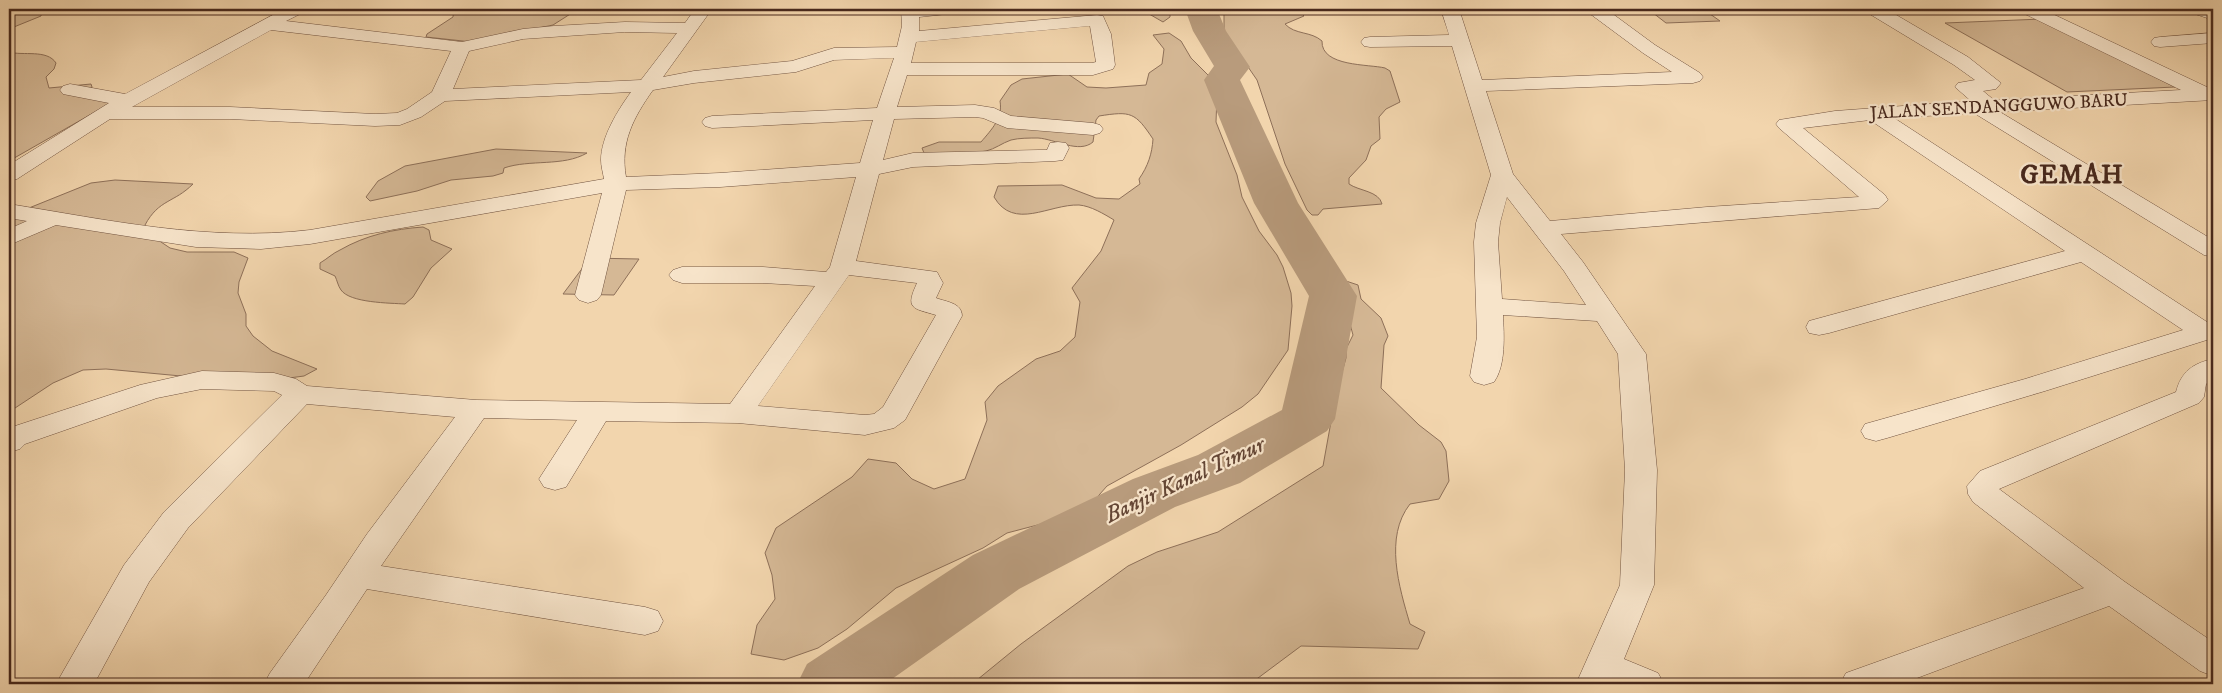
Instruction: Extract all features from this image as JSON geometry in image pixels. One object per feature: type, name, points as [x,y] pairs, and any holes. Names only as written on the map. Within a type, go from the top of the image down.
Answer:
[{"type":"street","points":[[9,174],[106,113],[296,9]]},
{"type":"street","points":[[588,295],[601,237],[616,184],[612,159],[615,141],[632,105],[704,9]]},
{"type":"street","points":[[738,414],[837,273],[871,169],[904,53],[910,10],[950,9]]},
{"type":"street","points":[[1450,9],[1502,175],[1574,267],[1632,354],[1640,470],[1637,585],[1599,675],[1645,684]]},
{"type":"street","points":[[1474,86],[1693,77],[1649,49],[1594,9]]},
{"type":"street","points":[[1874,9],[1961,61],[1991,83],[1989,85],[1944,88]]},
{"type":"street","points":[[2198,9],[2213,15]]},
{"type":"street","points":[[2031,10],[2211,96]]},
{"type":"street","points":[[440,95],[645,86],[703,76],[796,66],[810,60],[834,54],[904,53],[1093,69],[1106,65],[1102,34],[1097,20],[904,53]]},
{"type":"street","points":[[267,24],[462,47],[572,23],[625,27],[689,28]]},
{"type":"street","points":[[2160,42],[2213,38]]},
{"type":"street","points":[[1370,42],[1460,40]]},
{"type":"street","points":[[106,113],[230,113],[375,120],[400,119],[414,113],[440,95],[462,47]]},
{"type":"street","points":[[1965,87],[1984,107],[2213,250]]},
{"type":"street","points":[[70,90],[128,101]]},
{"type":"street","name":"JALAN SENDANGGUWO BARU","points":[[1544,229],[1636,218],[1870,203],[1877,200],[1786,124],[1874,114],[2211,96]]},
{"type":"street","points":[[712,122],[975,111],[987,112],[1007,122],[1093,129]]},
{"type":"street","points":[[1874,114],[2084,253],[2208,330]]},
{"type":"street","points":[[9,211],[188,239],[270,241],[310,237],[616,184],[687,182],[871,169],[913,160],[1055,155],[1058,148]]},
{"type":"street","points":[[1484,376],[1491,337],[1486,242],[1488,222],[1502,175]]},
{"type":"street","points":[[9,238],[55,217]]},
{"type":"street","points":[[1819,327],[2084,253]]},
{"type":"street","points":[[11,438],[150,390],[202,380],[274,382],[286,385],[300,394],[374,402],[476,409],[738,414],[865,425],[883,421],[896,413],[932,342],[949,316],[949,311],[924,303],[930,283],[928,277],[837,273],[682,275]]},
{"type":"street","points":[[1489,306],[1605,314]]},
{"type":"street","points":[[1876,431],[2035,385],[2208,330]]},
{"type":"street","points":[[2213,366],[2193,380],[2189,397],[1991,480],[1983,486],[1984,494],[2113,591],[2213,661]]},
{"type":"street","points":[[75,684],[136,574],[161,539],[188,507],[300,394]]},
{"type":"street","points":[[283,684],[359,575],[379,542],[476,409]]},
{"type":"street","points":[[555,479],[598,410]]},
{"type":"street","points":[[359,575],[645,621]]},
{"type":"street","points":[[1859,684],[2113,591]]},
{"type":"shaded area","points":[[9,9],[42,11],[41,16],[9,29]]},
{"type":"shaded area","points":[[454,9],[574,9],[575,11],[553,25],[472,42],[426,37],[427,34],[453,17]]},
{"type":"shaded area","points":[[1144,9],[1170,9],[1170,17],[1163,22],[1144,11]]},
{"type":"shaded area","points":[[1224,9],[1293,9],[1299,11],[1304,16],[1285,24],[1293,30],[1318,38],[1322,41],[1324,49],[1329,56],[1347,63],[1385,68],[1390,71],[1400,102],[1386,109],[1379,117],[1380,139],[1371,146],[1366,160],[1349,178],[1349,184],[1377,196],[1382,204],[1323,209],[1318,215],[1312,215],[1307,210],[1285,164],[1257,80],[1224,32]]},
{"type":"shaded area","points":[[1648,9],[1703,9],[1720,21],[1666,23]]},
{"type":"shaded area","points":[[2042,19],[2175,87],[2067,92],[1945,23]]},
{"type":"shaded area","points":[[1169,33],[1181,41],[1191,58],[1209,76],[1217,96],[1216,122],[1237,175],[1242,197],[1259,231],[1277,255],[1283,267],[1291,293],[1292,306],[1288,350],[1258,394],[1242,407],[1181,445],[1107,486],[1092,503],[1068,517],[1007,533],[983,548],[896,588],[847,629],[818,648],[784,660],[751,654],[757,625],[775,599],[772,575],[765,553],[776,528],[852,477],[868,459],[896,463],[912,479],[934,489],[965,479],[987,420],[985,402],[998,386],[1036,359],[1060,351],[1075,337],[1080,302],[1072,288],[1101,251],[1114,220],[1093,209],[1079,205],[1033,213],[1022,214],[1012,212],[1002,207],[994,197],[998,186],[1062,185],[1096,198],[1119,199],[1140,184],[1139,179],[1149,160],[1153,139],[1141,123],[1131,115],[1118,114],[1099,116],[1096,120],[1093,142],[1081,147],[1045,139],[1021,138],[1011,140],[989,150],[971,153],[924,153],[922,148],[939,142],[981,142],[993,128],[998,118],[1000,101],[1011,85],[1022,79],[1068,74],[1087,87],[1106,88],[1146,85],[1149,73],[1162,64],[1164,49],[1153,35]]},
{"type":"shaded area","points":[[9,52],[41,54],[52,59],[56,63],[54,69],[46,77],[49,88],[91,84],[90,91],[115,103],[95,112],[9,161]]},
{"type":"shaded area","points":[[496,149],[587,153],[557,162],[514,165],[504,168],[503,173],[493,176],[451,180],[417,191],[370,201],[366,197],[378,181],[405,166]]},
{"type":"shaded area","points":[[115,180],[193,184],[156,210],[145,225],[149,234],[170,248],[187,252],[234,252],[248,258],[239,282],[238,293],[246,314],[246,326],[253,336],[272,351],[317,369],[304,376],[289,378],[181,376],[106,369],[83,370],[53,383],[9,412],[9,213],[14,214],[91,183]]},
{"type":"shaded area","points":[[423,227],[429,230],[431,240],[452,249],[431,268],[413,297],[405,304],[371,302],[353,298],[341,290],[335,276],[320,269],[320,263],[337,251],[360,240],[391,231]]},
{"type":"shaded area","points":[[590,258],[639,259],[614,295],[563,294]]},
{"type":"shaded area","points":[[1346,281],[1358,285],[1361,299],[1381,318],[1388,336],[1384,345],[1381,388],[1419,425],[1441,442],[1446,451],[1449,481],[1439,499],[1410,504],[1402,517],[1397,531],[1396,562],[1406,610],[1410,624],[1425,632],[1418,649],[1301,646],[1250,684],[972,684],[1021,644],[1128,566],[1157,552],[1218,532],[1323,466],[1336,394],[1346,358],[1346,349],[1353,335],[1342,295]]},
{"type":"waterway","name":"Banjir Kanal Timur","points":[[832,684],[996,572],[1154,493],[1219,469],[1307,419],[1333,296],[1276,203],[1222,80],[1232,67],[1205,24],[1201,9]]},
{"type":"district","name":"GEMAH","points":[[2072,175]]}]
